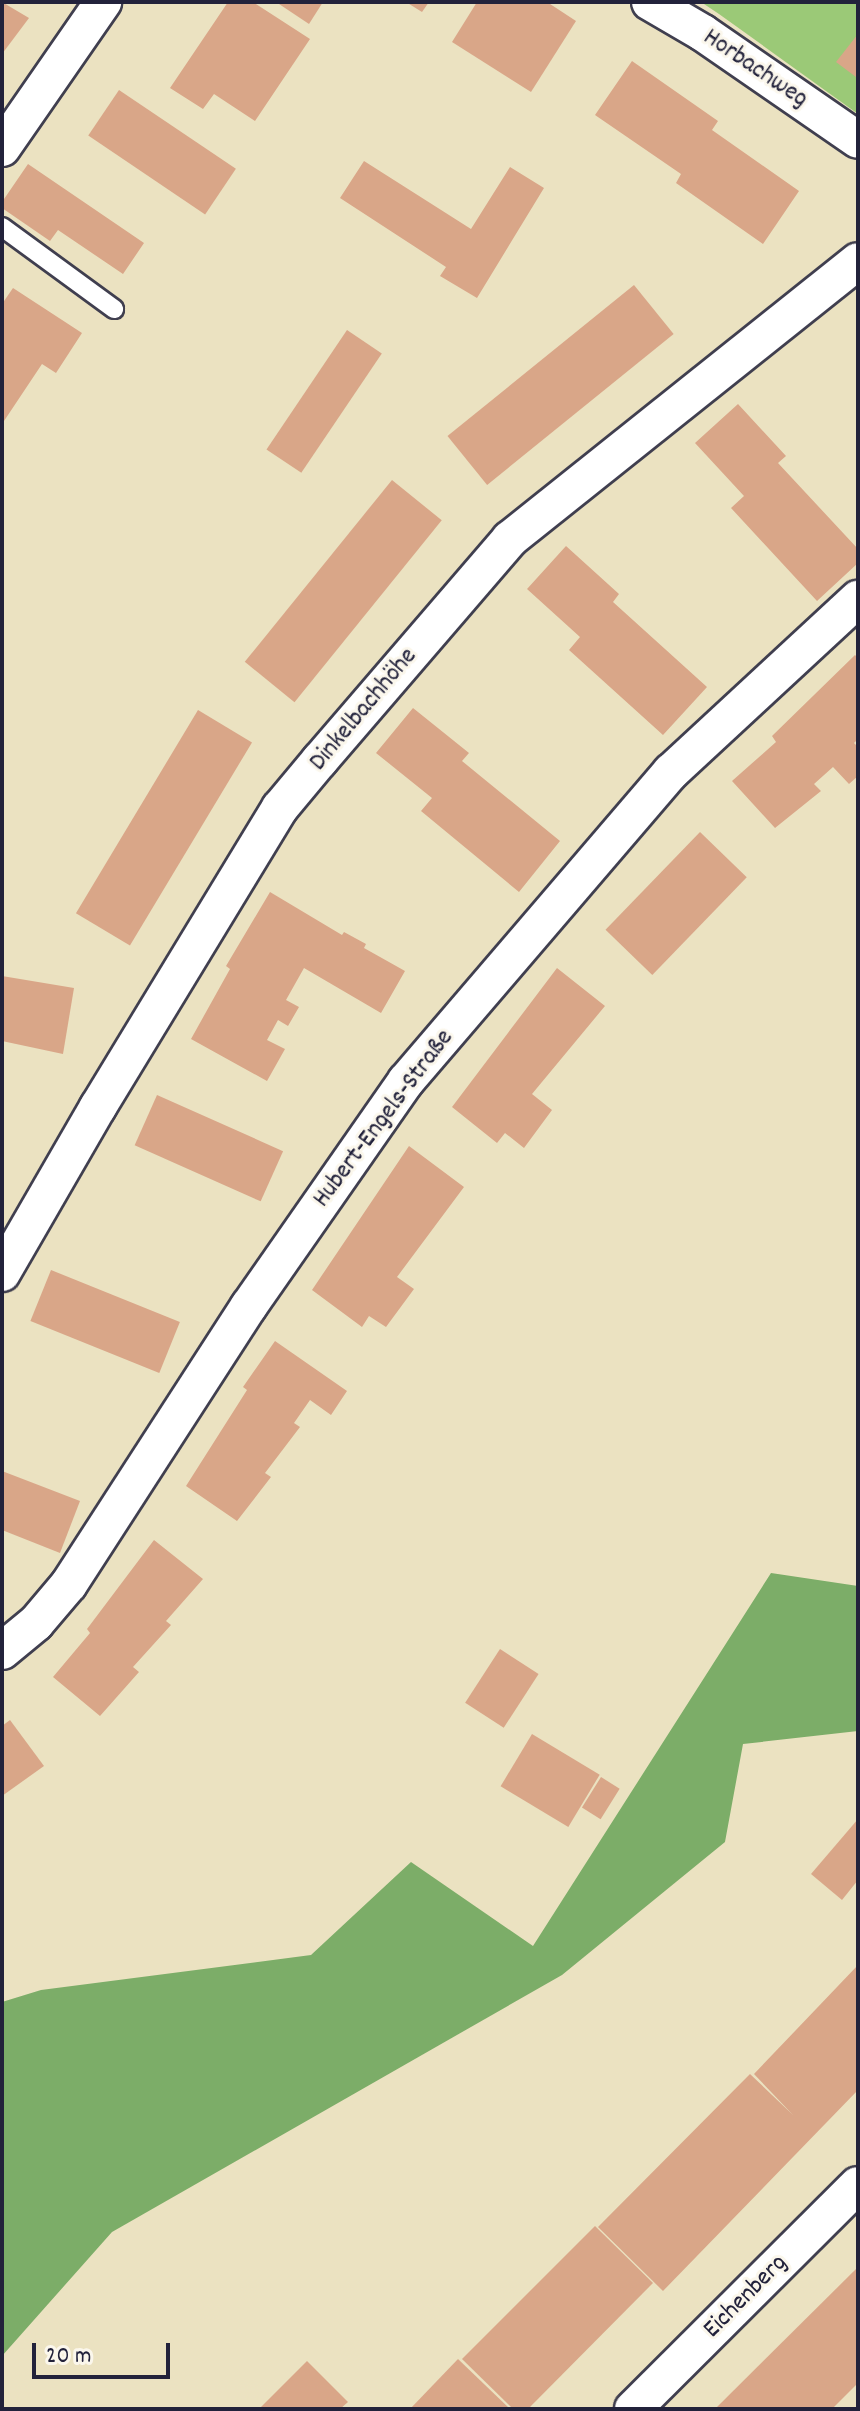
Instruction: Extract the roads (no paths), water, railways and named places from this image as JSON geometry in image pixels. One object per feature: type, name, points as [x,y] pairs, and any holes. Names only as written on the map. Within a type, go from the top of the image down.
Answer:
[{"type":"street","points":[[2,148],[103,2]]},
{"type":"street","name":"Horbachweg","points":[[650,2],[703,33],[858,140]]},
{"type":"street","name":"Dinkelbachhöhe","points":[[2,1273],[98,1107],[280,808],[320,760],[510,539],[858,261]]},
{"type":"street","name":"Hubert-Engels-Straße","points":[[2,1651],[36,1623],[79,1571],[249,1306],[406,1081],[671,772],[858,599]]},
{"type":"street","name":"Eichenberg","points":[[633,2409],[858,2185]]},
{"type":"lane","points":[[2,227],[114,309]]}]
